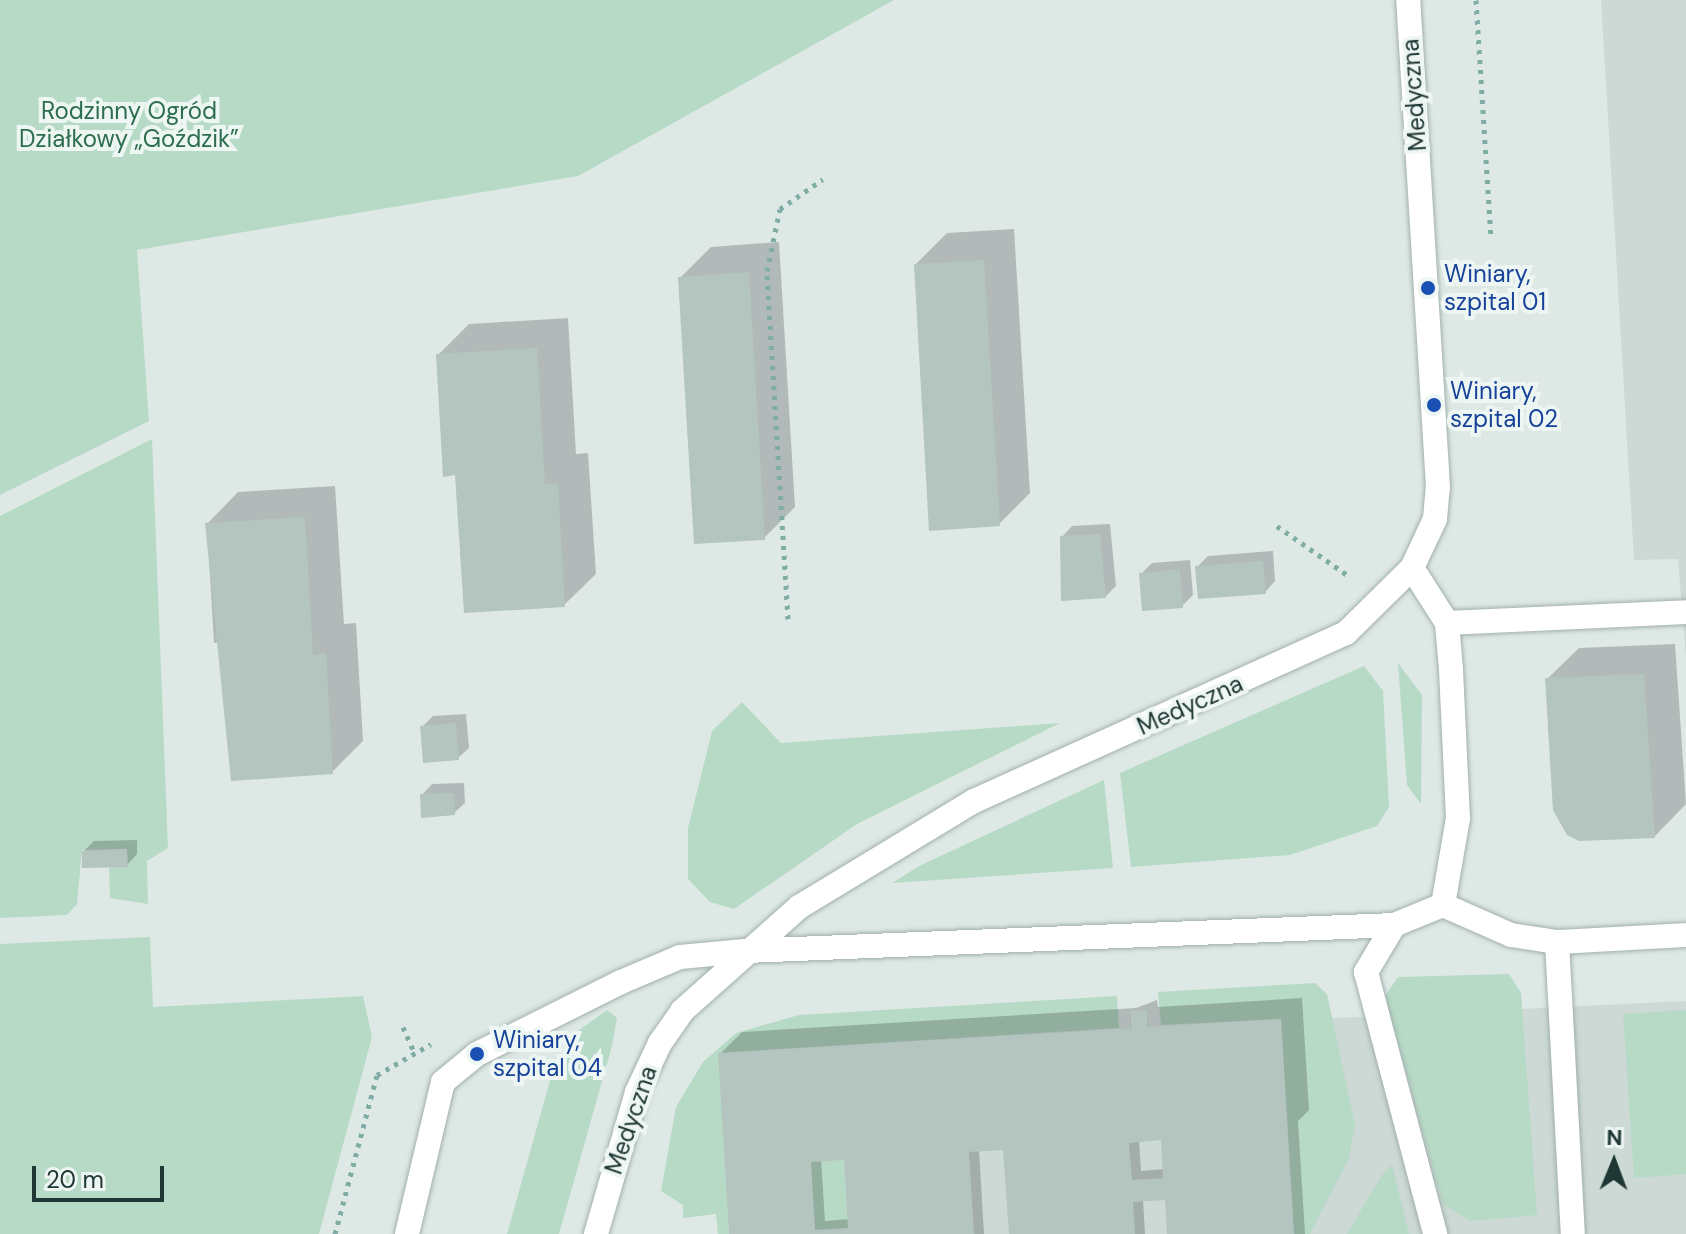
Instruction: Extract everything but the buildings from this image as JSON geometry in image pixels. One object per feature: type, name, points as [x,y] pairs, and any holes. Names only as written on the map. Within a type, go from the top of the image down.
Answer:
[{"type":"street","name":"Medyczna","points":[[596,1234],[647,1066],[682,1011],[745,951],[872,856],[974,801],[1346,633],[1412,568],[1435,519],[1438,487],[1408,0]]},
{"type":"street","points":[[1412,568],[1447,623],[1458,818],[1443,905]]},
{"type":"street","points":[[1447,623],[1686,612]]},
{"type":"street","points":[[407,1234],[443,1082],[477,1054],[621,982],[680,957],[745,951],[1394,925],[1443,905],[1511,935],[1557,942],[1686,935]]},
{"type":"street","points":[[1394,925],[1366,972],[1435,1234]]},
{"type":"street","points":[[1557,942],[1573,1234]]},
{"type":"path","points":[[1476,0],[1491,236]]},
{"type":"path","points":[[788,619],[767,271],[780,209],[823,179]]},
{"type":"path","points":[[1277,526],[1350,577]]},
{"type":"path","points":[[403,1027],[414,1052]]},
{"type":"shaded area","points":[[1601,0],[1686,0],[1686,658],[1678,559],[1634,560]]},
{"type":"shaded area","points":[[1686,1001],[1686,1234],[729,1234],[718,1053],[1130,1028],[1130,1011],[1147,1010],[1149,1027]]},
{"type":"green space","name":"Rodzinny Ogród Działkowy „Goździk”","points":[[0,0],[894,0],[578,176],[137,250],[149,421],[0,495]]},
{"type":"green space","points":[[152,439],[168,848],[147,861],[148,904],[110,898],[109,867],[127,849],[82,850],[77,904],[67,915],[0,918],[0,516]]},
{"type":"green space","points":[[1398,663],[1422,695],[1421,804],[1407,785]]},
{"type":"green space","points":[[1364,666],[1383,691],[1389,807],[1377,826],[1290,855],[1131,867],[1120,773]]},
{"type":"green space","points":[[742,702],[781,743],[1060,723],[857,824],[734,909],[710,902],[688,879],[688,828],[712,731]]},
{"type":"green space","points":[[1104,780],[1113,868],[892,883],[921,865]]},
{"type":"green space","points":[[150,937],[153,1007],[363,996],[372,1037],[319,1234],[0,1234],[0,944]]},
{"type":"green space","points":[[1509,974],[1521,993],[1537,1215],[1471,1221],[1443,1204],[1385,996],[1398,977]]},
{"type":"green space","points":[[1315,983],[1327,994],[1355,1125],[1349,1158],[1310,1234],[1294,1234],[1281,1019],[1161,1025],[1158,992]]},
{"type":"green space","points":[[1117,996],[1119,1028],[719,1053],[729,1234],[718,1234],[716,1214],[683,1218],[683,1205],[661,1191],[676,1107],[703,1062],[736,1033],[799,1015]]},
{"type":"green space","points":[[607,1010],[617,1018],[612,1046],[559,1234],[507,1234],[551,1077],[571,1036]]},
{"type":"green space","points":[[1686,1010],[1686,1174],[1634,1178],[1623,1014]]},
{"type":"green space","points":[[844,1160],[848,1228],[815,1230],[811,1162]]},
{"type":"green space","points":[[1392,1165],[1409,1234],[1347,1234],[1382,1175]]},
{"type":"place","name":"Winiary, szpital 01","points":[[1428,288]]},
{"type":"place","name":"Winiary, szpital 02","points":[[1434,405]]},
{"type":"place","name":"Winiary, szpital 04","points":[[477,1054]]}]
